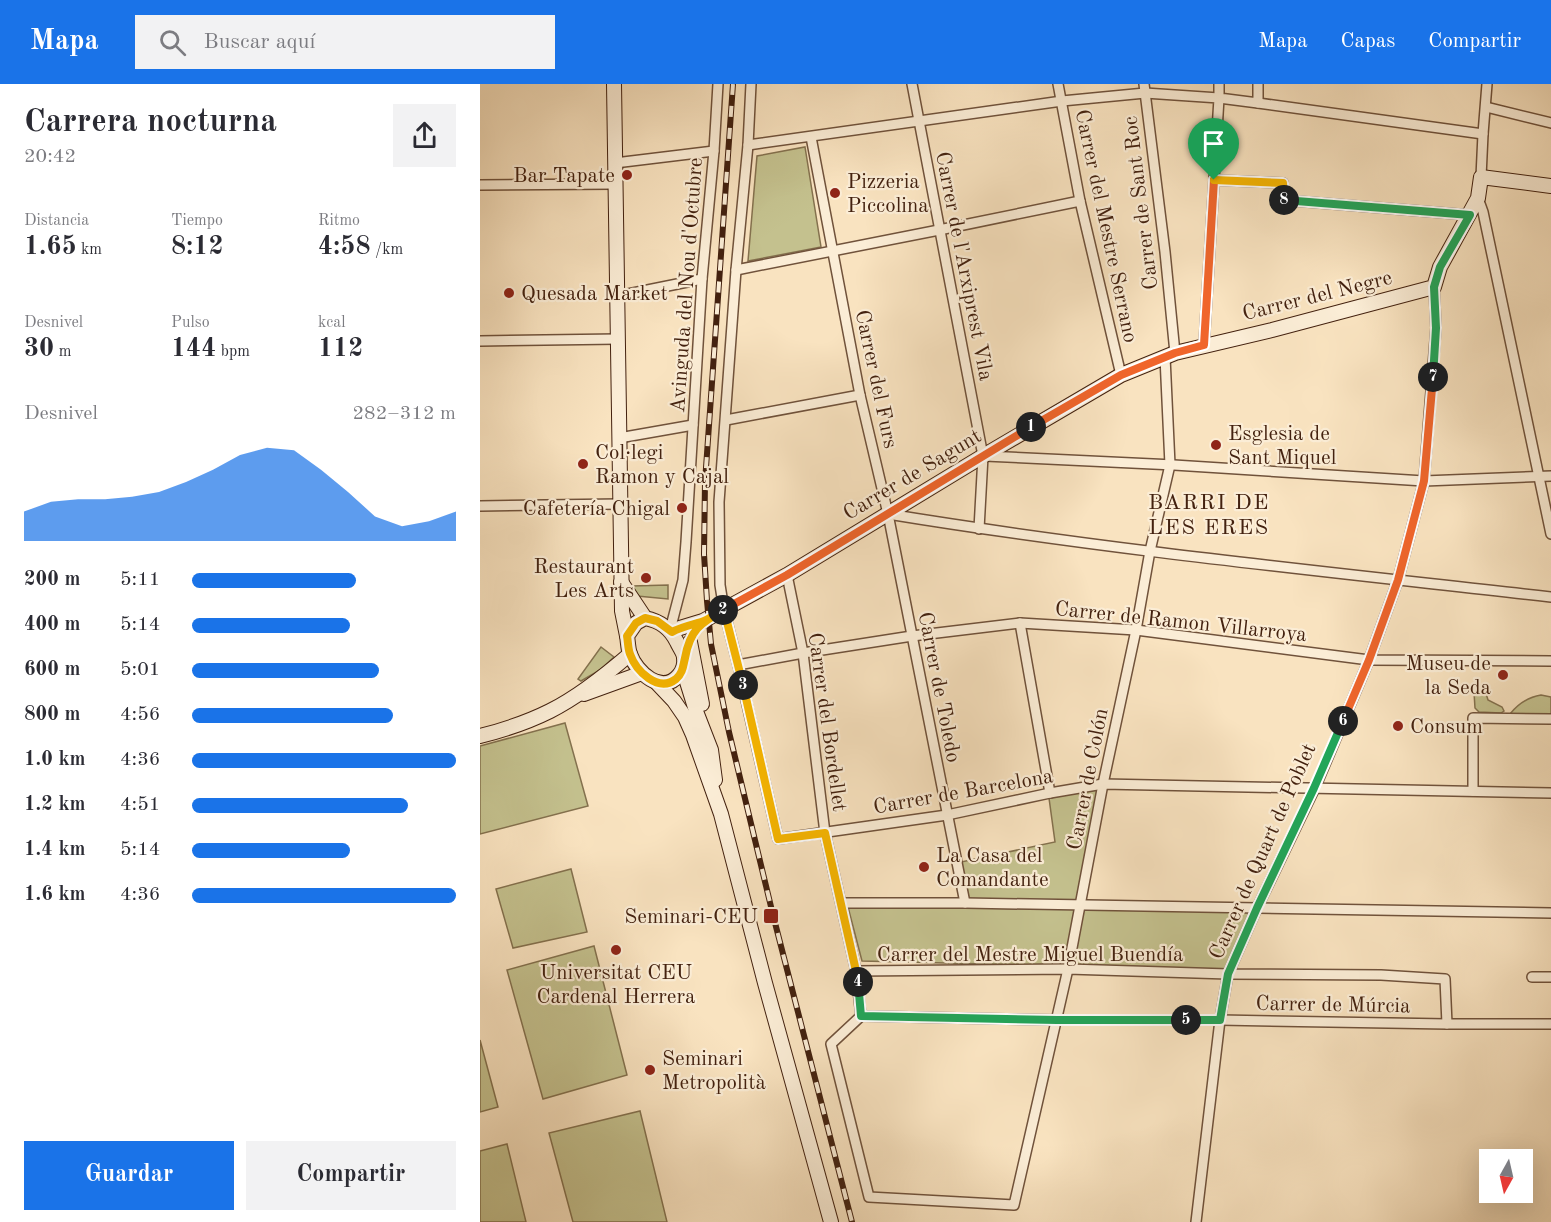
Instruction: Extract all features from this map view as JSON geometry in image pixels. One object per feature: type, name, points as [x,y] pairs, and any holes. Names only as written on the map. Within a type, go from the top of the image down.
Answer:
[{"type":"street","points":[[614,84],[621,582],[622,611],[630,654],[642,674],[656,682],[685,717],[721,814],[831,1222]]},
{"type":"street","name":"Avinguda del Nou d'Octubre","points":[[671,631],[683,580],[702,279],[718,84]]},
{"type":"street","points":[[738,664],[720,585],[719,502],[751,84]]},
{"type":"street","name":"Carrer de l'Arxiprest Vila","points":[[912,84],[982,456],[979,529]]},
{"type":"street","name":"Carrer del Mestre Serrano","points":[[1058,84],[1080,201],[1121,375]]},
{"type":"street","points":[[1204,345],[1219,84]]},
{"type":"street","points":[[1257,103],[1258,84]]},
{"type":"street","points":[[1487,84],[1481,177],[1551,186]]},
{"type":"street","points":[[748,146],[1144,89],[1483,134]]},
{"type":"street","name":"Carrer de Sant Roc","points":[[1144,89],[1165,252],[1170,355]]},
{"type":"street","points":[[1486,107],[1551,123]]},
{"type":"street","name":"Carrer del Furs","points":[[812,137],[860,395],[888,514]]},
{"type":"street","points":[[615,163],[714,151]]},
{"type":"street","name":"Carrer de Quart de Poblet","points":[[1196,1222],[1220,1020],[1228,974],[1314,788],[1369,660],[1398,580],[1424,481],[1436,328],[1434,287],[1444,261],[1478,198],[1481,177]]},
{"type":"street","points":[[1214,180],[1283,183],[1283,200],[1470,215]]},
{"type":"street","points":[[480,185],[615,184]]},
{"type":"street","points":[[1478,198],[1483,212],[1551,534]]},
{"type":"street","points":[[736,270],[1080,201]]},
{"type":"street","points":[[618,296],[702,279]]},
{"type":"street","name":"Carrer del Negre","points":[[1170,355],[1434,287]]},
{"type":"street","points":[[480,341],[618,339]]},
{"type":"street","name":"Carrer de Sagunt","points":[[671,631],[700,622],[724,610],[787,575],[982,456],[1121,375],[1170,355]]},
{"type":"street","name":"Carrer de Colón","points":[[861,1016],[831,1044],[868,1197],[1014,1205],[1068,969],[1150,551],[1170,465],[1170,355]]},
{"type":"street","points":[[726,420],[860,395]]},
{"type":"street","points":[[619,438],[693,425]]},
{"type":"street","points":[[982,456],[1424,481],[1551,476]]},
{"type":"street","points":[[480,506],[620,504]]},
{"type":"street","points":[[888,514],[979,529],[1150,551],[1551,597]]},
{"type":"street","name":"Carrer de Toledo","points":[[888,514],[965,903]]},
{"type":"street","name":"Carrer del Bordellet","points":[[787,575],[803,653],[825,833],[856,971],[861,1016]]},
{"type":"street","points":[[621,582],[645,618],[657,621],[671,631],[684,664],[697,714],[711,750]]},
{"type":"street","points":[[656,682],[666,683],[676,679],[700,622],[674,616]]},
{"type":"street","points":[[627,636],[636,623],[645,618]]},
{"type":"street","points":[[1020,623],[1050,793]]},
{"type":"street","name":"Carrer de Ramon Villarroya","points":[[738,664],[912,636],[1020,623],[1136,630],[1369,660],[1551,661]]},
{"type":"street","points":[[690,642],[721,814]]},
{"type":"street","points":[[480,736],[550,711],[630,654]]},
{"type":"street","name":"Carrer de Barcelona","points":[[738,664],[778,839],[947,815],[1103,784],[1551,793]]},
{"type":"street","points":[[568,700],[642,674]]},
{"type":"street","points":[[1473,791],[1473,718],[1551,719]]},
{"type":"street","points":[[841,903],[1551,913]]},
{"type":"street","name":"Carrer del Mestre Miguel Buendía","points":[[856,971],[1068,969],[1228,974],[1381,975],[1445,979],[1447,1024]]},
{"type":"street","points":[[1532,976],[1551,977]]},
{"type":"street","name":"Carrer de Múrcia","points":[[861,1016],[1551,1024]]},
{"type":"shaded area","points":[[805,147],[821,247],[748,261],[757,156]]},
{"type":"shaded area","points":[[668,585],[668,599],[637,596],[632,586]]},
{"type":"shaded area","points":[[601,647],[614,657],[600,670],[581,681],[578,679]]},
{"type":"shaded area","points":[[1485,690],[1488,700],[1502,707],[1504,711],[1501,713],[1479,712],[1475,708],[1474,692]]},
{"type":"shaded area","points":[[1541,695],[1551,697],[1551,714],[1510,714],[1532,697]]},
{"type":"shaded area","points":[[565,723],[588,806],[480,834],[480,746]]},
{"type":"shaded area","points":[[1099,789],[1080,903],[969,901],[961,862],[1055,842],[1049,798]]},
{"type":"shaded area","points":[[571,869],[587,932],[513,948],[496,889]]},
{"type":"shaded area","points":[[848,907],[1077,909],[1066,966],[862,961]]},
{"type":"shaded area","points":[[1083,909],[1253,912],[1227,970],[1072,965]]},
{"type":"shaded area","points":[[594,946],[627,1075],[543,1099],[507,970]]},
{"type":"shaded area","points":[[480,1040],[498,1107],[480,1112]]},
{"type":"shaded area","points":[[640,1111],[667,1222],[573,1222],[549,1133]]},
{"type":"shaded area","points":[[507,1144],[526,1222],[480,1222],[480,1151]]},
{"type":"railway","points":[[733,84],[705,482],[704,554],[711,644],[729,732],[773,915],[852,1222]]},
{"type":"place","name":"Bar Tapate","points":[[627,175]]},
{"type":"place","name":"Pizzeria Piccolina","points":[[835,193]]},
{"type":"place","name":"Quesada Market","points":[[509,293]]},
{"type":"place","name":"Esglesia de Sant Miquel","points":[[1216,445]]},
{"type":"place","name":"Col·legi Ramon y Cajal","points":[[583,464]]},
{"type":"place","name":"Cafetería Chigal","points":[[682,508]]},
{"type":"place","name":"Restaurant Les Arts","points":[[646,578]]},
{"type":"place","name":"Museu de la Seda","points":[[1503,675]]},
{"type":"place","name":"Consum","points":[[1398,726]]},
{"type":"place","name":"La Casa del Comandante","points":[[924,867]]},
{"type":"place","name":"Seminari-CEU","points":[[771,916]]},
{"type":"place","name":"Universitat CEU Cardenal Herrera","points":[[616,950]]},
{"type":"place","name":"Seminari Metropolità","points":[[650,1070]]},
{"type":"district","name":"BARRI DE LES ERES","points":[[1209,514]]},
{"type":"route","points":[[1214,180],[1204,345],[1175,353],[1121,375],[982,456],[787,575],[703,621],[672,632],[657,621],[645,618],[636,623],[627,636],[630,654],[642,674],[656,682],[666,683],[676,679],[683,669],[696,629],[703,621],[724,610],[778,839],[825,833],[856,971],[861,1016],[1057,1020],[1220,1020],[1228,974],[1314,788],[1369,660],[1398,580],[1424,481],[1436,328],[1434,287],[1440,267],[1470,215],[1283,200],[1283,183],[1214,180]]}]
